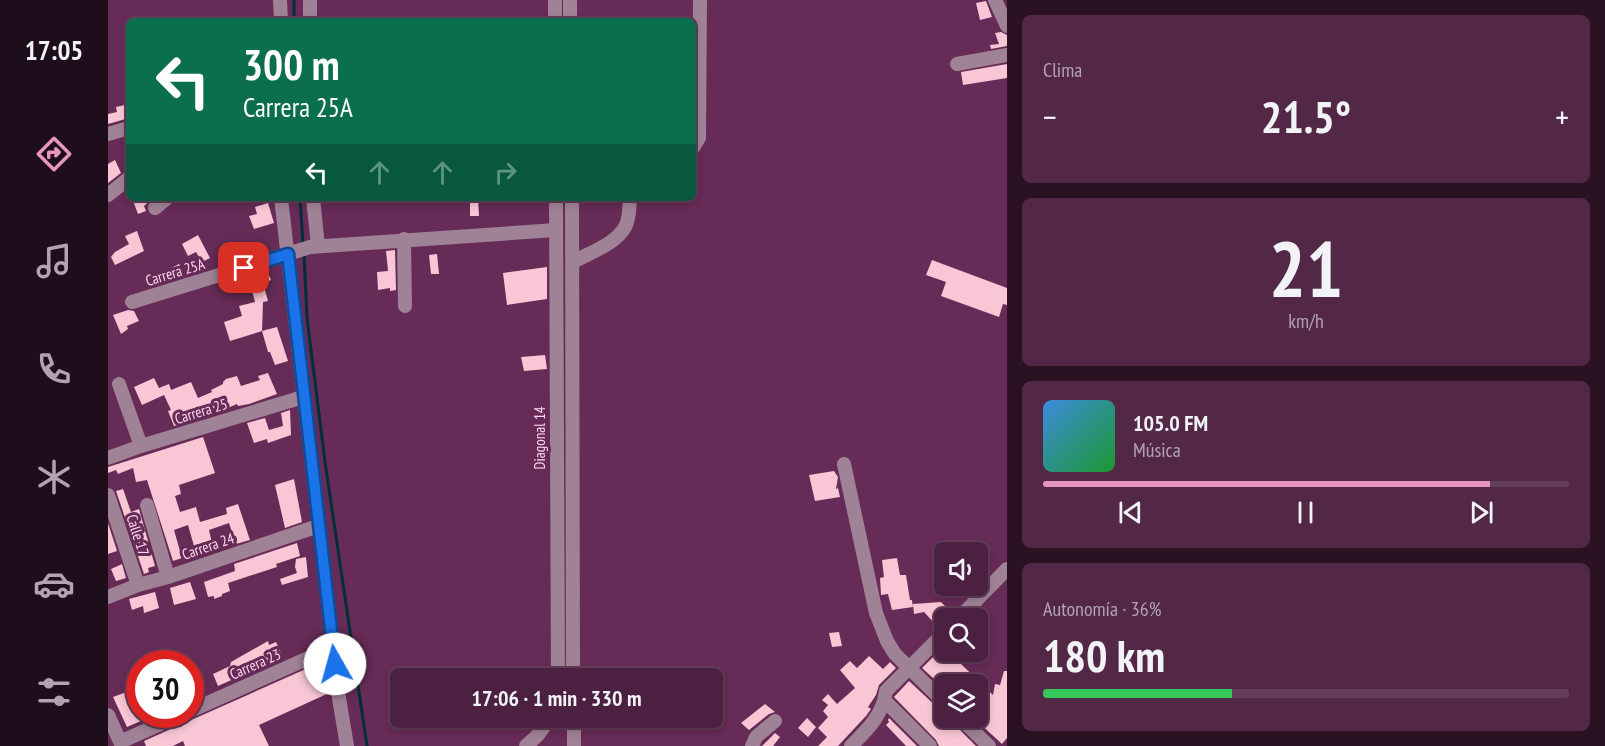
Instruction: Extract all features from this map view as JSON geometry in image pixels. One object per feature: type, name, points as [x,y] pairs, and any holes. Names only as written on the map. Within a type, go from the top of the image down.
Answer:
[{"type":"street","points":[[280,0],[281,18]]},
{"type":"street","points":[[310,0],[310,18]]},
{"type":"street","points":[[555,0],[555,18]]},
{"type":"street","points":[[570,0],[570,18]]},
{"type":"street","points":[[696,143],[699,138],[700,0]]},
{"type":"street","points":[[995,0],[1006,26]]},
{"type":"street","points":[[957,64],[1006,55]]},
{"type":"street","points":[[108,134],[126,129]]},
{"type":"street","points":[[108,195],[126,180]]},
{"type":"street","points":[[155,208],[163,201]]},
{"type":"street","points":[[282,201],[303,249]]},
{"type":"street","points":[[312,201],[303,249],[303,397],[339,698],[347,746]]},
{"type":"street","name":"Diagonal 14","points":[[556,201],[558,668]]},
{"type":"street","points":[[572,201],[573,668]]},
{"type":"street","points":[[573,262],[611,241],[626,226],[630,201]]},
{"type":"street","name":"Carrera 25A","points":[[132,302],[303,249],[404,239],[556,230]]},
{"type":"street","points":[[404,239],[405,306]]},
{"type":"street","points":[[119,384],[141,446]]},
{"type":"street","name":"Carrera 25","points":[[108,458],[303,397]]},
{"type":"street","points":[[844,464],[876,613],[887,641],[895,654],[934,692]]},
{"type":"street","name":"Calle 17","points":[[108,495],[138,585]]},
{"type":"street","points":[[147,505],[168,577]]},
{"type":"street","name":"Carrera 24","points":[[108,597],[318,526]]},
{"type":"street","points":[[969,608],[1006,569]]},
{"type":"street","points":[[851,746],[873,724],[885,701],[886,691],[934,644]]},
{"type":"street","name":"Carrera 23","points":[[204,705],[333,647]]},
{"type":"street","points":[[885,701],[930,746]]},
{"type":"street","points":[[108,715],[121,744],[154,728]]},
{"type":"street","points":[[752,746],[756,737],[774,721]]},
{"type":"street","points":[[526,746],[543,728]]},
{"type":"street","points":[[574,728],[574,746]]},
{"type":"street","points":[[970,728],[989,746]]},
{"type":"building","points":[[986,1],[992,17],[980,20],[976,3]]},
{"type":"building","points":[[1001,32],[1007,35],[1007,46],[991,49],[990,45],[999,44],[995,33]]},
{"type":"building","points":[[1007,64],[1007,78],[963,85],[961,72]]},
{"type":"building","points":[[126,105],[126,119],[108,124],[108,114],[117,112],[116,107]]},
{"type":"building","points":[[115,160],[121,173],[108,183],[108,164]]},
{"type":"building","points":[[133,201],[150,201],[144,206],[146,211],[138,214]]},
{"type":"building","points":[[470,201],[478,201],[479,216],[470,216]]},
{"type":"building","points":[[268,203],[274,223],[254,229],[249,216],[257,214],[255,207]]},
{"type":"building","points":[[137,231],[144,251],[115,265],[111,257],[129,244],[125,236]]},
{"type":"building","points":[[198,235],[210,258],[202,262],[196,252],[188,256],[182,244]]},
{"type":"building","points":[[395,250],[396,290],[390,291],[390,288],[378,290],[377,272],[388,271],[386,251]]},
{"type":"building","points":[[437,254],[439,274],[431,274],[429,255]]},
{"type":"building","points":[[932,260],[1007,288],[1007,305],[1003,304],[999,317],[941,296],[946,282],[926,275]]},
{"type":"building","points":[[179,264],[186,276],[173,280],[168,270]]},
{"type":"building","points":[[547,267],[547,299],[507,305],[503,273]]},
{"type":"building","points":[[267,270],[271,280],[263,283],[268,301],[263,302],[262,331],[230,341],[224,322],[242,316],[239,306],[255,302],[251,286],[233,292],[230,281]]},
{"type":"building","points":[[128,310],[134,311],[139,321],[127,326],[128,329],[121,334],[113,315]]},
{"type":"building","points":[[277,327],[288,361],[275,365],[268,352],[262,331]]},
{"type":"building","points":[[545,355],[547,369],[524,371],[521,357]]},
{"type":"building","points":[[268,373],[277,394],[249,404],[238,406],[237,404],[216,413],[211,403],[195,410],[200,419],[174,426],[168,411],[171,410],[164,395],[142,405],[134,387],[154,378],[159,388],[169,384],[171,390],[191,382],[198,398],[212,392],[211,390],[223,384],[226,379],[237,376],[241,386],[260,380],[258,376]]},
{"type":"building","points":[[290,410],[291,435],[268,443],[267,439],[254,443],[247,423],[265,418],[269,430],[283,426],[281,413]]},
{"type":"building","points":[[203,437],[215,473],[179,485],[181,494],[175,496],[180,512],[196,507],[200,522],[227,514],[226,508],[238,504],[250,540],[236,544],[229,523],[209,530],[213,547],[196,553],[188,525],[174,530],[182,558],[173,561],[147,480],[136,482],[133,468],[118,474],[116,470],[108,473],[108,467]]},
{"type":"building","points":[[834,471],[838,477],[836,489],[838,488],[840,497],[815,501],[809,475]]},
{"type":"building","points":[[294,479],[302,522],[285,528],[275,485]]},
{"type":"building","points":[[123,489],[131,512],[139,509],[155,566],[148,568],[149,572],[144,574],[116,491]]},
{"type":"building","points":[[108,523],[117,551],[108,554]]},
{"type":"building","points":[[297,543],[300,556],[276,564],[277,567],[228,583],[230,591],[222,596],[214,599],[214,596],[208,597],[204,582],[235,571],[234,564]]},
{"type":"building","points":[[306,557],[308,577],[282,585],[280,579],[297,573],[296,559]]},
{"type":"building","points":[[897,558],[900,575],[906,575],[913,607],[892,610],[888,594],[881,595],[880,578],[884,577],[882,560]]},
{"type":"building","points":[[122,564],[126,578],[116,581],[111,569]]},
{"type":"building","points":[[190,582],[196,599],[174,605],[170,588]]},
{"type":"building","points":[[155,592],[159,608],[144,613],[143,606],[132,610],[129,599]]},
{"type":"building","points":[[941,602],[947,608],[934,608],[934,623],[924,612],[914,614],[913,604]]},
{"type":"building","points":[[839,632],[842,646],[832,647],[829,633]]},
{"type":"building","points":[[268,641],[269,645],[276,642],[283,657],[218,686],[213,674],[230,666],[231,662]]},
{"type":"building","points":[[869,656],[883,669],[890,662],[896,668],[879,685],[868,707],[871,709],[866,716],[838,746],[818,746],[827,737],[818,728],[828,717],[823,711],[828,705],[822,700],[828,694],[837,704],[855,688],[840,670],[850,661],[857,668]]},
{"type":"building","points":[[933,657],[934,662],[947,664],[963,662],[961,664],[971,674],[934,674],[934,679],[922,668]]},
{"type":"building","points":[[326,660],[329,693],[259,725],[269,746],[185,746],[183,741],[173,746],[146,746],[144,741],[173,728],[204,728],[204,714]]},
{"type":"building","points":[[1004,671],[1007,671],[1007,738],[1002,744],[985,728],[988,728],[988,690],[993,695],[995,684],[1000,685]]},
{"type":"building","points":[[909,681],[934,704],[934,728],[958,728],[976,746],[939,746],[936,740],[894,697]]},
{"type":"building","points":[[126,692],[126,725],[113,697]]},
{"type":"building","points":[[765,704],[775,712],[749,730],[741,723]]},
{"type":"building","points":[[807,718],[816,727],[808,737],[798,728]]},
{"type":"building","points":[[889,718],[917,746],[906,746],[886,725]]},
{"type":"building","points":[[775,733],[780,737],[773,746],[762,746]]},
{"type":"waterway","points":[[294,0],[294,18]]},
{"type":"waterway","points":[[300,201],[303,244]]},
{"type":"waterway","points":[[304,254],[307,318],[325,462],[367,746]]},
{"type":"route","points":[[244,268],[288,254],[335,664]]}]
